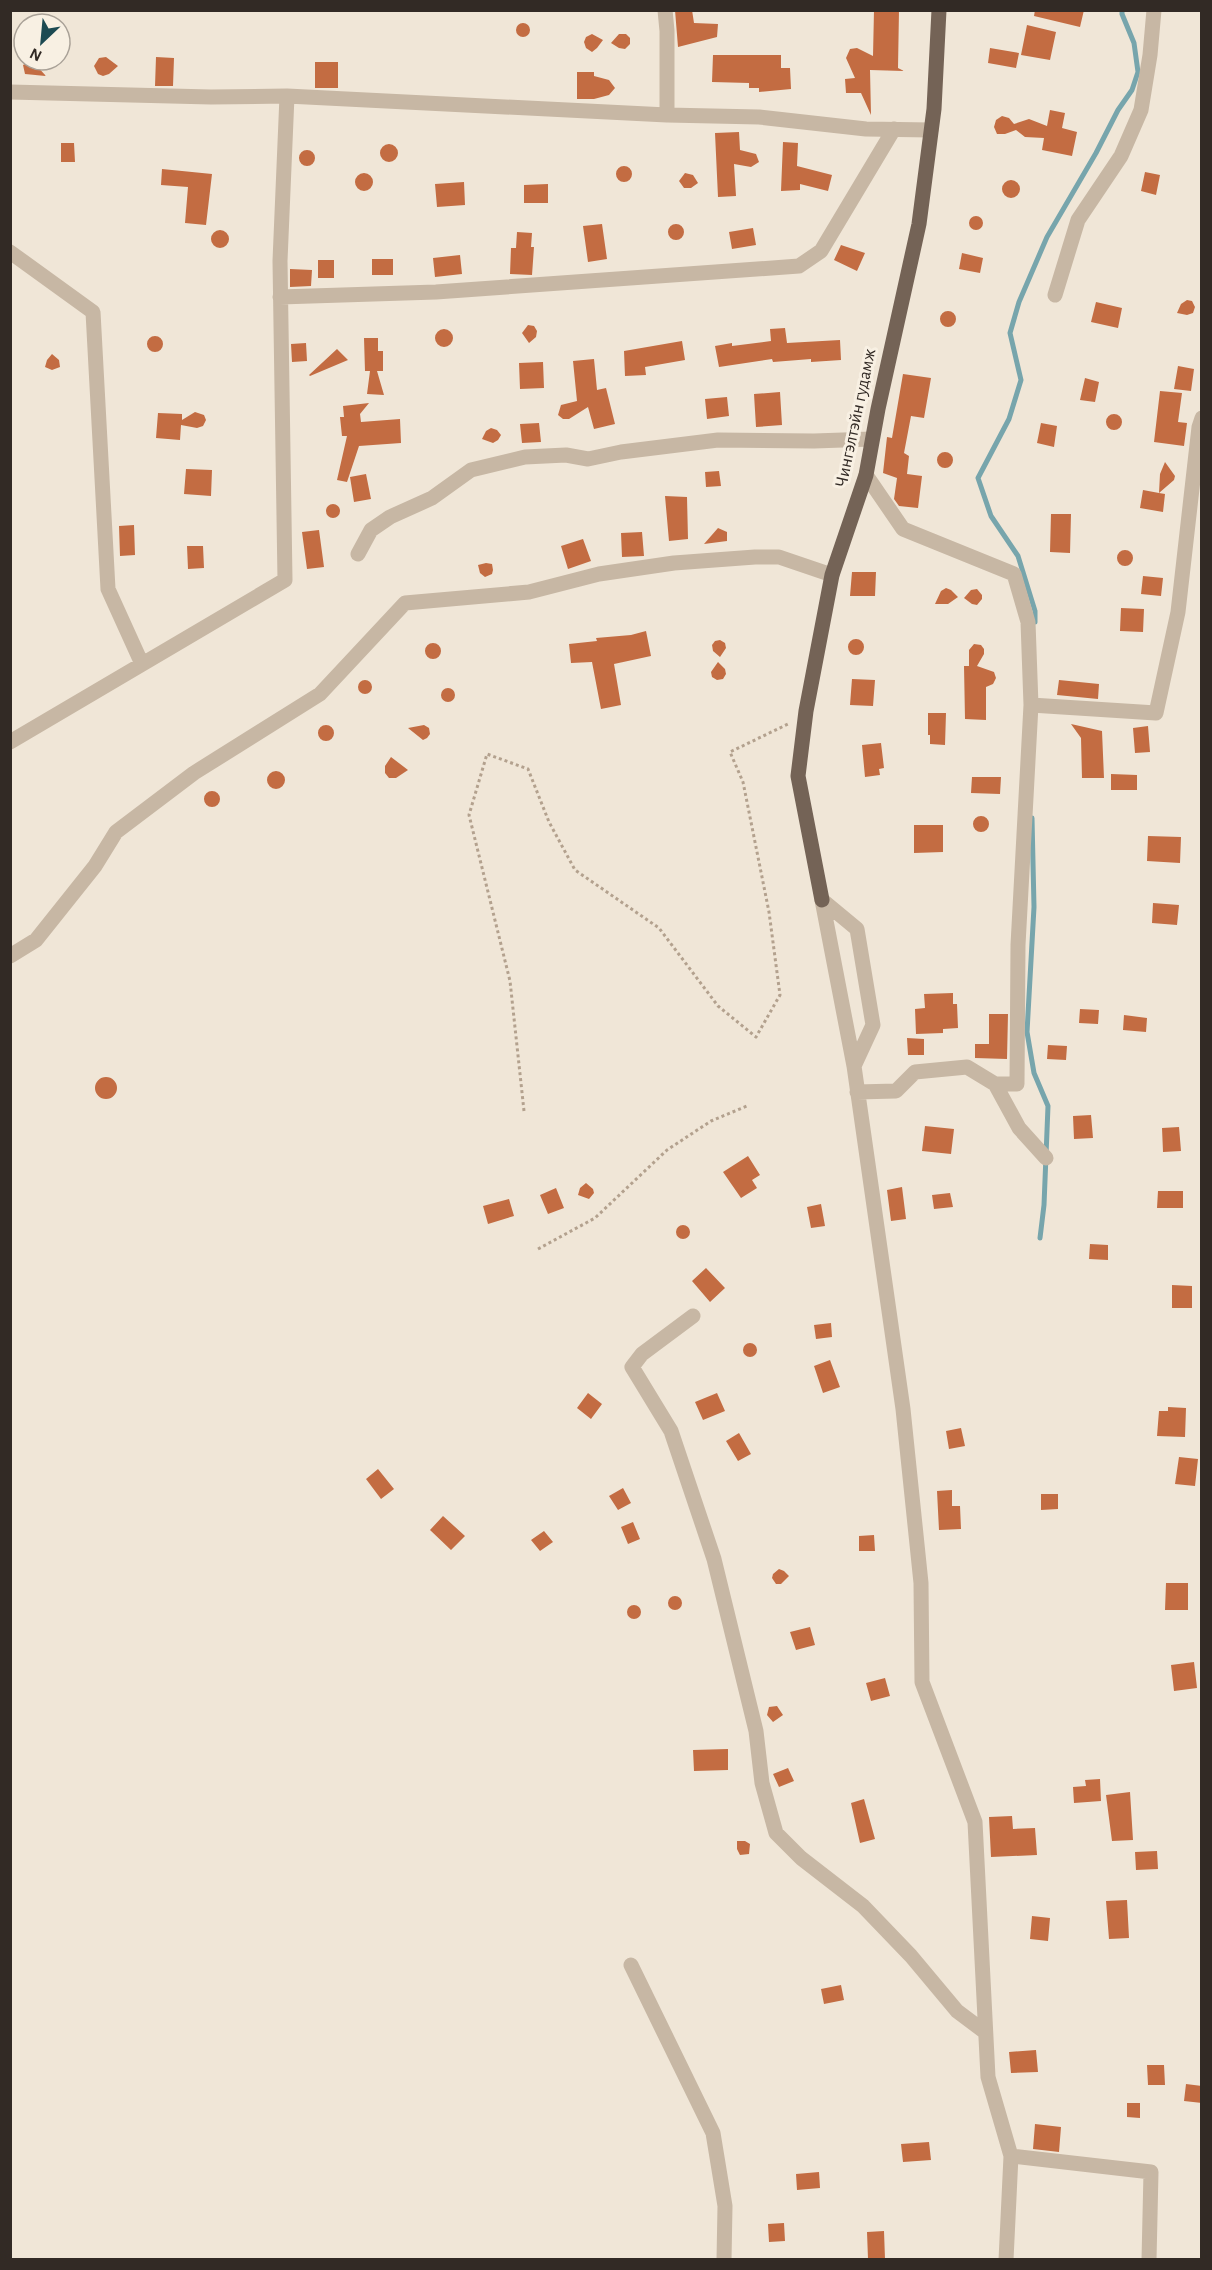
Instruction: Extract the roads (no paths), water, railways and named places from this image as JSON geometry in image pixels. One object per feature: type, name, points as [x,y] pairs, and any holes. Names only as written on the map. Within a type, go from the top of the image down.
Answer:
[{"type":"main road","name":"Чингэлтэйн гудамж","points":[[822,900],[798,776],[806,711],[832,575],[866,475],[919,224],[931,130],[939,10]]},
{"type":"street","points":[[665,10],[668,31],[668,115]]},
{"type":"street","points":[[1055,295],[1078,220],[1121,156],[1141,110],[1150,55],[1154,10]]},
{"type":"street","points":[[10,92],[211,97],[287,96],[668,115],[759,117],[867,129],[931,130]]},
{"type":"street","points":[[10,742],[285,580],[280,261],[287,96]]},
{"type":"street","points":[[280,297],[436,292],[799,266],[821,251],[894,129]]},
{"type":"street","points":[[10,252],[93,312],[108,589],[142,664]]},
{"type":"street","points":[[1031,705],[1156,713],[1178,612],[1199,427],[1202,418]]},
{"type":"street","points":[[358,554],[371,530],[390,517],[432,498],[471,470],[525,457],[567,455],[588,459],[621,452],[718,440],[872,439]]},
{"type":"street","points":[[866,475],[903,529],[1014,574],[1028,622],[1031,705],[1018,945],[1017,1084],[995,1084]]},
{"type":"street","points":[[10,956],[36,940],[95,866],[116,832],[194,774],[320,694],[405,603],[529,592],[598,574],[674,563],[755,557],[779,557],[832,575]]},
{"type":"street","points":[[822,900],[854,1066],[904,1421],[921,1582],[922,1682],[975,1822],[988,2077],[1011,2156],[1006,2259]]},
{"type":"street","points":[[822,900],[857,929],[873,1025],[854,1066]]},
{"type":"street","points":[[857,1092],[896,1091],[915,1072],[967,1067],[995,1084],[1019,1128],[1046,1158]]},
{"type":"street","points":[[693,1316],[642,1354],[632,1366],[671,1431],[714,1559],[756,1731],[762,1783],[776,1833],[801,1858],[863,1906],[911,1956],[957,2011],[986,2032]]},
{"type":"street","points":[[631,1965],[713,2133],[725,2206],[724,2259]]},
{"type":"street","points":[[1011,2156],[1151,2172],[1149,2259]]},
{"type":"waterway","points":[[1035,622],[1035,611],[1018,556],[991,516],[978,478],[1009,419],[1021,380],[1010,333],[1019,302],[1047,237],[1118,110],[1132,90],[1138,72],[1134,43],[1122,10]]},
{"type":"waterway","points":[[1032,818],[1034,907],[1027,1032],[1034,1073],[1048,1106],[1044,1205],[1040,1238]]}]
